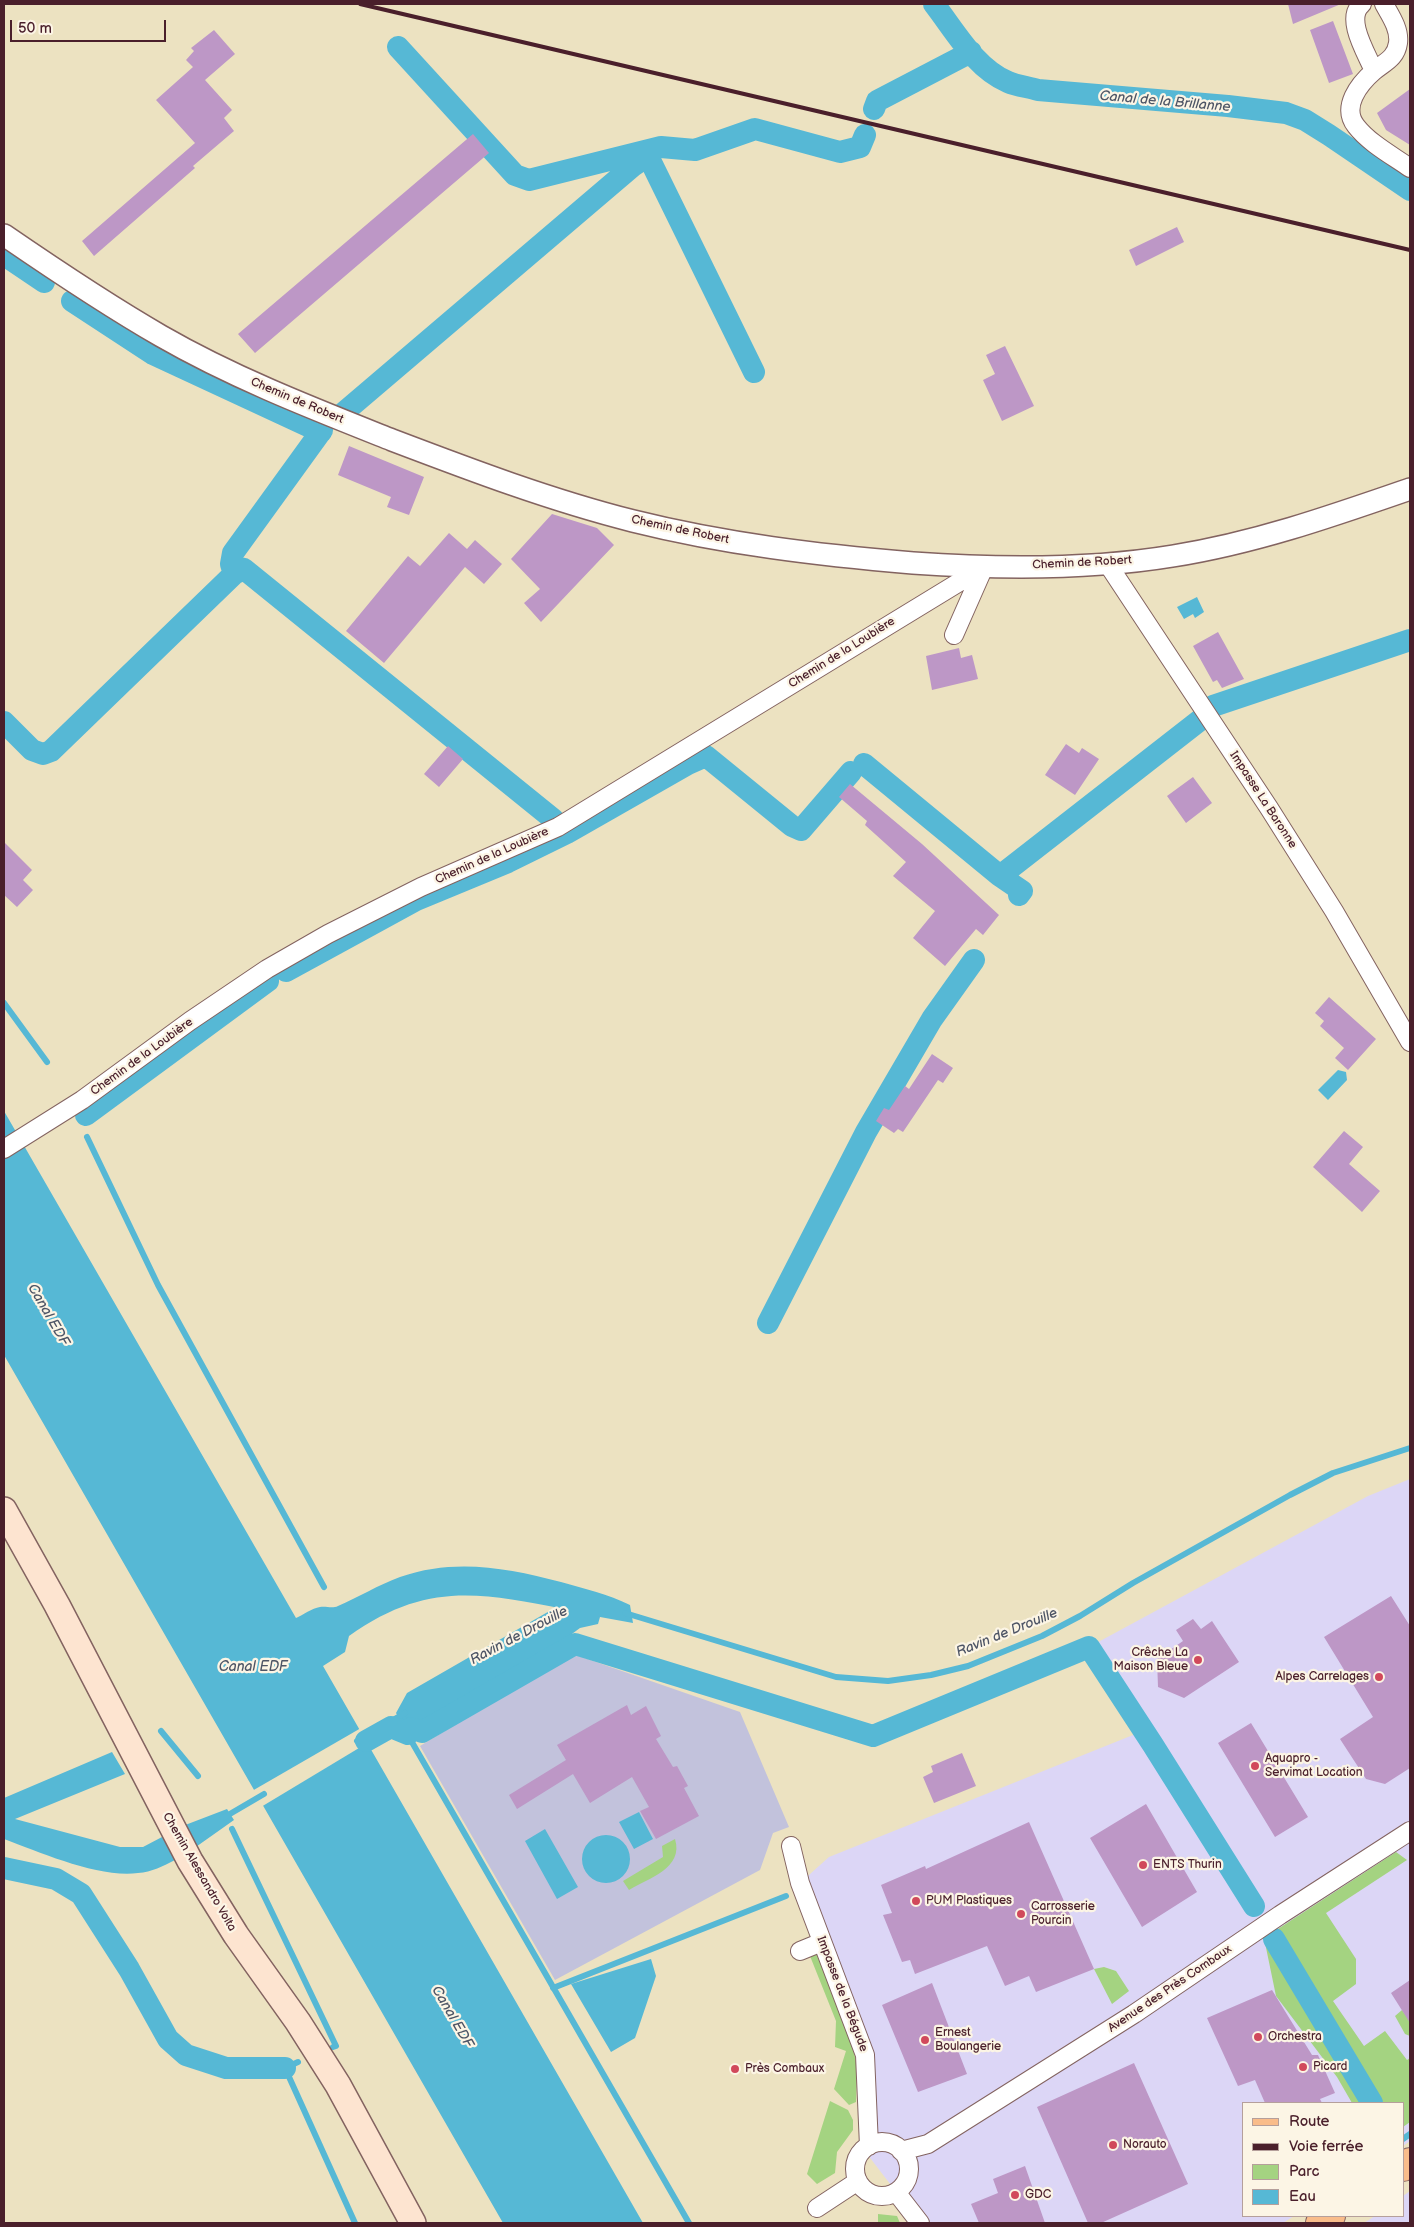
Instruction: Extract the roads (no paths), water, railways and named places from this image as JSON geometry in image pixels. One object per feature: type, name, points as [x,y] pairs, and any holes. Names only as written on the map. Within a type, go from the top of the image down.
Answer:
[{"type":"main road","name":"Chemin Alessandro Volta","points":[[4,1510],[57,1605],[190,1861],[236,1936],[298,2022],[338,2085],[413,2223]]},
{"type":"street","points":[[1362,4],[1357,11],[1356,23],[1374,71]]},
{"type":"street","points":[[1384,4],[1398,34],[1398,45],[1393,57],[1374,71],[1352,100],[1349,114],[1360,131],[1410,168]]},
{"type":"street","name":"Chemin de Robert","points":[[4,235],[161,336],[306,406],[514,486],[631,520],[711,538],[819,556],[984,567],[1107,563],[1170,557],[1239,543],[1283,532],[1410,490]]},
{"type":"street","name":"Impasse La Baronne","points":[[1107,563],[1274,816],[1334,911],[1410,1042]]},
{"type":"street","points":[[954,635],[984,567]]},
{"type":"street","name":"Chemin de la Loubière","points":[[4,1148],[56,1119],[120,1075],[190,1021],[267,968],[328,934],[421,887],[558,827],[984,567]]},
{"type":"street","name":"Avenue des Près Combaux","points":[[901,2150],[928,2144],[1134,2014],[1280,1915],[1410,1831]]},
{"type":"street","name":"Impasse de la Bégude","points":[[791,1846],[800,1884],[865,2054],[869,2146]]},
{"type":"street","points":[[800,1951],[822,1942]]},
{"type":"street","points":[[885,2142],[901,2150],[908,2165],[908,2172],[907,2180],[896,2192],[879,2196],[870,2193],[858,2181],[856,2164],[859,2156],[869,2146],[885,2142]]},
{"type":"street","name":"Avenue des Près Combaux","points":[[908,2172],[928,2144]]},
{"type":"street","points":[[817,2208],[858,2181]]},
{"type":"street","points":[[896,2192],[920,2223]]},
{"type":"water","points":[[1197,597],[1204,612],[1195,618],[1193,614],[1184,619],[1177,607]]},
{"type":"water","points":[[1338,1070],[1346,1072],[1347,1080],[1328,1100],[1318,1090]]},
{"type":"water","name":"Canal EDF","points":[[4,1111],[296,1618],[317,1608],[338,1606],[400,1577],[420,1571],[461,1567],[501,1569],[541,1577],[596,1592],[630,1605],[633,1623],[600,1617],[598,1624],[580,1628],[565,1639],[421,1722],[401,1722],[396,1713],[407,1693],[553,1609],[564,1609],[505,1598],[478,1596],[428,1599],[403,1607],[377,1619],[349,1636],[345,1652],[323,1666],[643,2223],[503,2223],[4,1355]]},
{"type":"water","points":[[112,1752],[125,1774],[15,1819],[120,1847],[143,1847],[162,1837],[175,1860],[143,1872],[122,1874],[70,1863],[4,1839],[4,1798]]},
{"type":"water","points":[[227,1809],[234,1820],[193,1849],[180,1827]]},
{"type":"water","points":[[639,1812],[653,1839],[634,1849],[619,1822]]},
{"type":"water","points":[[545,1829],[578,1887],[557,1899],[525,1841]]},
{"type":"water","points":[[601,1835],[611,1835],[623,1842],[630,1854],[630,1864],[623,1876],[611,1883],[601,1883],[593,1879],[586,1872],[582,1864],[582,1854],[586,1846],[593,1839]]},
{"type":"water","points":[[651,1959],[656,1976],[635,2038],[611,2052],[571,1984]]},
{"type":"waterway","name":"Canal de la Brillanne","points":[[934,4],[966,48],[985,68],[1011,83],[1038,90],[1228,106],[1286,113],[1305,120],[1410,190]]},
{"type":"waterway","points":[[398,47],[515,175],[529,180],[661,147],[695,150],[755,129],[840,152],[860,147],[865,135]]},
{"type":"waterway","points":[[874,109],[877,101],[971,52]]},
{"type":"waterway","points":[[342,414],[633,166],[652,153]]},
{"type":"waterway","points":[[648,156],[754,372]]},
{"type":"waterway","points":[[4,255],[44,282]]},
{"type":"waterway","points":[[72,301],[153,354],[321,432]]},
{"type":"waterway","points":[[4,722],[32,750],[43,754],[51,751],[234,574],[231,564],[233,553],[322,430]]},
{"type":"waterway","points":[[234,574],[244,569],[553,819]]},
{"type":"waterway","points":[[1213,706],[1410,640]]},
{"type":"waterway","points":[[1019,895],[1022,891],[1000,876],[1204,717]]},
{"type":"waterway","points":[[286,971],[416,900],[508,862],[567,833],[688,764],[706,756],[792,826],[801,830],[851,772]]},
{"type":"waterway","points":[[864,764],[1000,876]]},
{"type":"waterway","points":[[768,1323],[866,1132],[932,1019],[974,960]]},
{"type":"waterway","points":[[86,1115],[268,981]]},
{"type":"waterway","points":[[4,1003],[47,1062]]},
{"type":"waterway","points":[[87,1137],[158,1285],[324,1587]]},
{"type":"waterway","name":"Ravin de Drouille","points":[[625,1613],[836,1677],[888,1681],[931,1675],[968,1666],[1042,1636],[1290,1495],[1333,1473],[1410,1448]]},
{"type":"waterway","points":[[366,1741],[391,1727],[408,1734],[411,1728],[422,1732],[575,1644],[873,1736],[1089,1647],[1254,1906]]},
{"type":"waterway","points":[[357,1741],[405,1713]]},
{"type":"waterway","points":[[161,1731],[198,1776]]},
{"type":"waterway","points":[[409,1737],[689,2223]]},
{"type":"waterway","points":[[223,1818],[264,1794]]},
{"type":"waterway","points":[[232,1829],[336,2046],[333,2047]]},
{"type":"waterway","points":[[4,1868],[56,1879],[81,1894],[129,1969],[168,2039],[186,2055],[226,2068],[285,2068]]},
{"type":"waterway","points":[[553,1988],[786,1896]]},
{"type":"waterway","points":[[1274,1939],[1371,2102]]},
{"type":"waterway","points":[[298,2062],[285,2068],[355,2223]]},
{"type":"waterway","points":[[1404,2138],[1410,2134]]},
{"type":"railway","points":[[360,4],[1410,250]]},
{"type":"place","name":"Crêche La Maison Bleue","points":[[1198,1660]]},
{"type":"place","name":"Alpes Carrelages","points":[[1379,1677]]},
{"type":"place","name":"Aquapro - Servimat Location","points":[[1255,1766]]},
{"type":"place","name":"ENTS Thurin","points":[[1143,1865]]},
{"type":"place","name":"PUM Plastiques","points":[[916,1901]]},
{"type":"place","name":"Carrosserie Pourcin","points":[[1021,1914]]},
{"type":"place","name":"Orchestra","points":[[1258,2037]]},
{"type":"place","name":"Ernest Boulangerie","points":[[925,2040]]},
{"type":"place","name":"Picard","points":[[1303,2067]]},
{"type":"place","name":"Près Combaux","points":[[735,2069]]},
{"type":"place","name":"Norauto","points":[[1113,2145]]},
{"type":"place","name":"GDC","points":[[1015,2195]]}]
